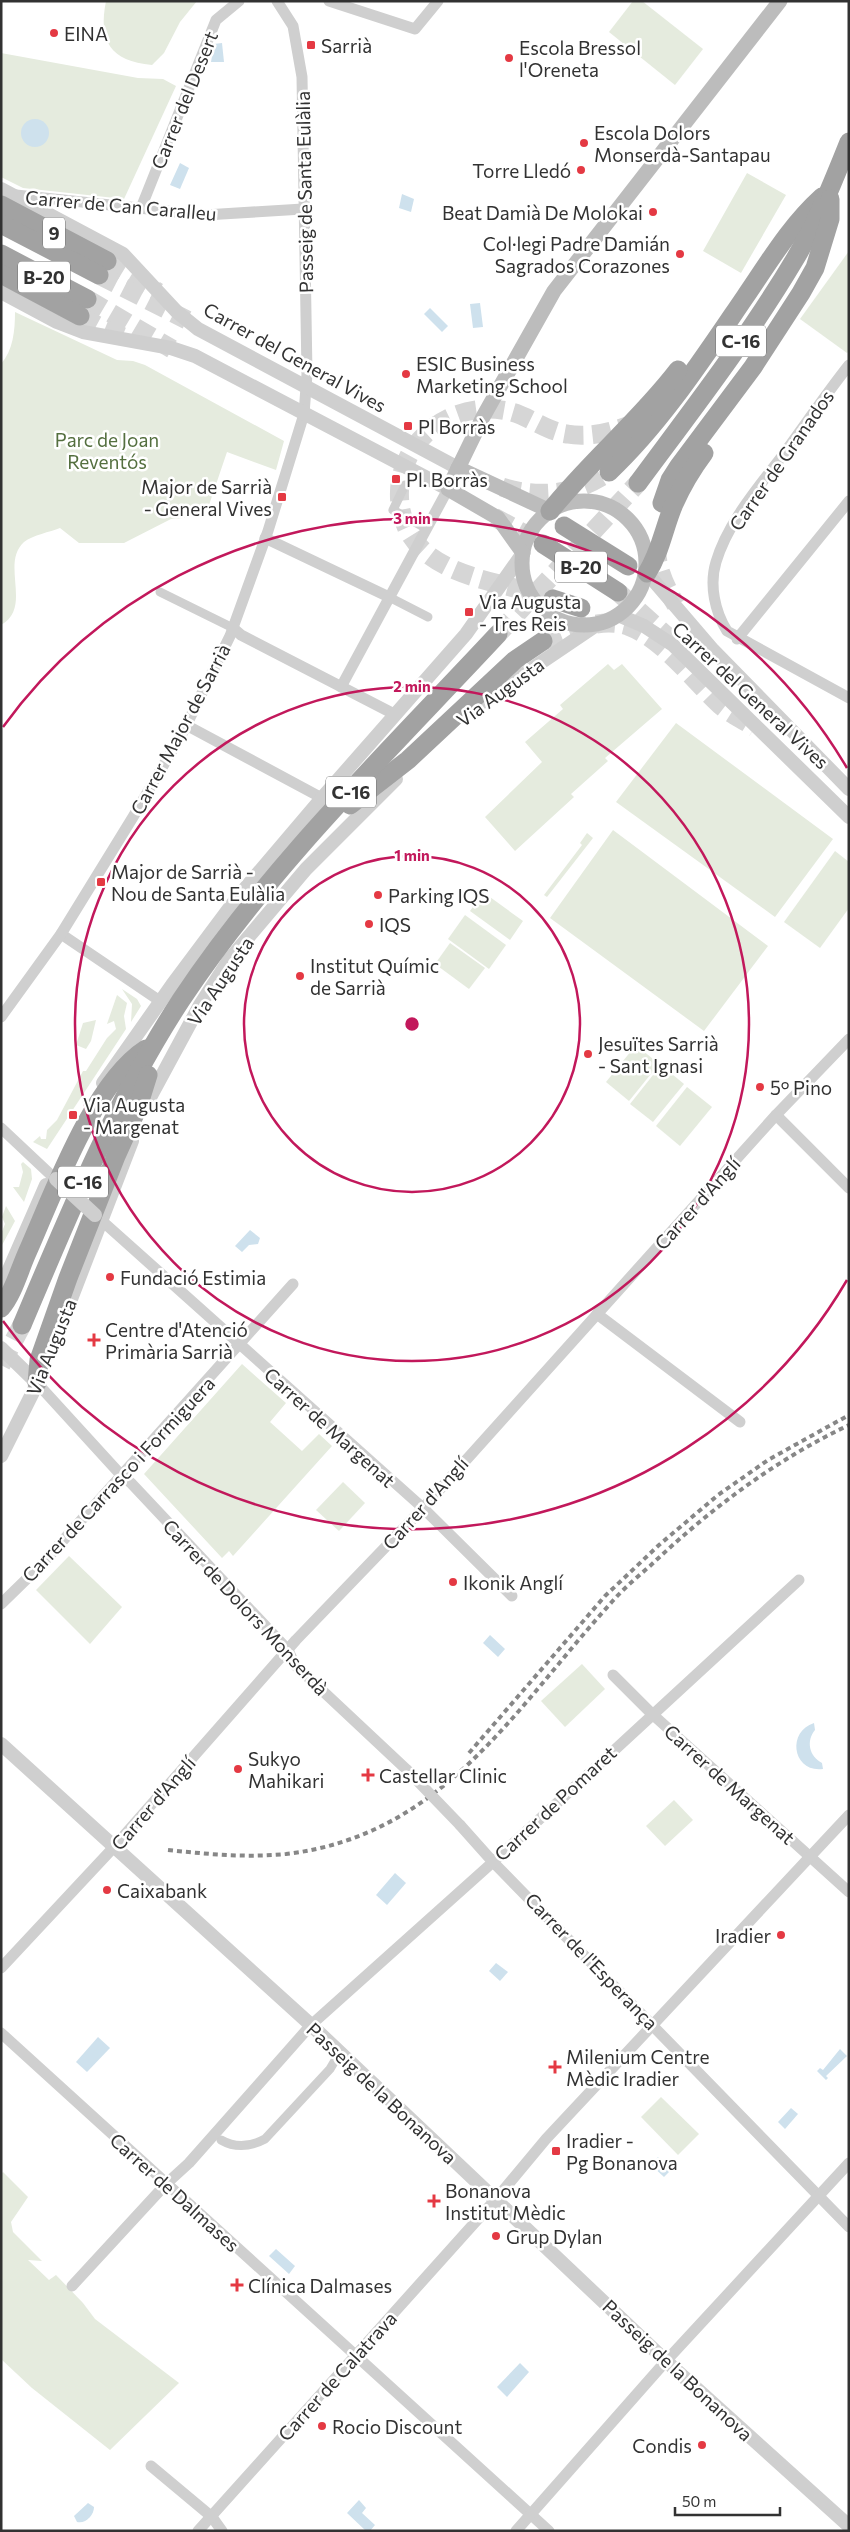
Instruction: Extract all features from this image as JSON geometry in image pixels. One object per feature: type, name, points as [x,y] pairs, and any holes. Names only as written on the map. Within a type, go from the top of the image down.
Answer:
[{"type":"highway","name":"C-16","points":[[638,483],[733,354],[795,260],[831,190],[849,142]]},
{"type":"highway","points":[[609,472],[630,452],[668,404],[800,218],[831,190]]},
{"type":"highway","points":[[662,503],[670,480],[678,466],[753,367],[815,268],[830,219],[831,190]]},
{"type":"highway","name":"9","points":[[8,200],[103,268]]},
{"type":"highway","name":"B-20","points":[[1,224],[103,268]]},
{"type":"highway","name":"B-20","points":[[1,254],[84,307],[1,274]]},
{"type":"highway","points":[[550,511],[578,476],[666,386],[699,342],[761,273]]},
{"type":"highway","points":[[648,573],[661,547],[674,505],[691,470],[737,406],[753,367]]},
{"type":"highway","points":[[644,420],[668,404]]},
{"type":"highway","name":"B-20","points":[[564,526],[628,566]]},
{"type":"highway","name":"B-20","points":[[543,544],[618,592]]},
{"type":"highway","points":[[553,599],[581,608]]},
{"type":"highway","name":"C-16","points":[[22,1324],[83,1182],[154,1044],[216,949],[299,848],[498,634]]},
{"type":"highway","points":[[324,822],[364,796],[408,760],[515,660],[543,641]]},
{"type":"highway","points":[[1,1308],[76,1144],[98,1106],[120,1074],[139,1054],[154,1044]]},
{"type":"highway","points":[[37,1383],[39,1360],[99,1198],[138,1107],[151,1066],[154,1044]]},
{"type":"main road","points":[[523,553],[498,518],[448,489],[513,362],[554,290],[780,1]]},
{"type":"main road","name":"Carrer del General Vives","points":[[458,468],[550,511]]},
{"type":"main road","points":[[582,501],[604,504],[627,518],[642,542],[648,573],[638,595],[618,615],[598,624],[572,625],[546,612],[533,599],[525,582],[522,562],[523,553],[532,529],[550,511],[582,501]]},
{"type":"street","name":"Carrer del Desert","points":[[141,208],[216,20],[239,1]]},
{"type":"street","name":"Passeig de Santa Eulàlia","points":[[277,1],[293,26],[302,77],[306,388],[304,414]]},
{"type":"street","points":[[329,1],[415,28],[438,1]]},
{"type":"street","name":"Carrer de Can Caralleu","points":[[1,189],[8,200],[141,208],[205,215],[303,209]]},
{"type":"street","name":"Carrer del General Vives","points":[[8,200],[123,254],[177,312],[198,329],[458,468]]},
{"type":"street","points":[[1,292],[57,322],[83,332],[170,348],[195,356],[448,489],[341,687]]},
{"type":"street","name":"Carrer de Granados","points":[[846,693],[737,639],[727,631],[718,617],[714,588],[715,564],[724,541],[747,502],[849,365]]},
{"type":"street","name":"Carrer Major de Sarrià","points":[[1,1017],[61,934],[133,817],[186,725],[233,628],[265,538],[304,414]]},
{"type":"street","points":[[405,485],[393,510],[422,526]]},
{"type":"street","points":[[737,639],[849,501]]},
{"type":"street","points":[[265,538],[428,617]]},
{"type":"street","name":"Via Augusta","points":[[1,1288],[79,1123],[112,1067],[237,898],[394,714],[466,634],[523,553]]},
{"type":"street","name":"Carrer del General Vives","points":[[648,573],[714,650],[849,789]]},
{"type":"street","points":[[160,592],[233,628],[241,635],[394,714]]},
{"type":"street","name":"Carrer del General Vives","points":[[618,615],[644,626],[673,644],[849,817]]},
{"type":"street","name":"Via Augusta","points":[[1,1456],[37,1383],[98,1218],[151,1094],[196,1013],[229,960],[332,840],[453,726],[498,690],[598,624]]},
{"type":"street","points":[[186,725],[322,798]]},
{"type":"street","points":[[61,934],[160,1001]]},
{"type":"street","name":"Carrer d'Anglí","points":[[1,1968],[114,1847],[288,1650],[423,1508],[776,1115],[849,1039]]},
{"type":"street","points":[[776,1115],[849,1188]]},
{"type":"street","points":[[1,1128],[98,1218]]},
{"type":"street","name":"Carrer de Margenat","points":[[98,1218],[423,1508],[512,1596]]},
{"type":"street","name":"Carrer de Carrasco i Formiguera","points":[[1,1604],[41,1565],[240,1346],[293,1284]]},
{"type":"street","points":[[597,1314],[740,1422]]},
{"type":"street","points":[[1,1348],[37,1383]]},
{"type":"street","name":"Carrer de Dolors Monserdà","points":[[37,1383],[121,1475],[131,1483],[288,1650],[295,1665],[407,1770],[460,1825]]},
{"type":"street","name":"Carrer de Pomaret","points":[[72,2286],[166,2184],[189,2162],[311,2025],[493,1862],[651,1713],[799,1580]]},
{"type":"street","name":"Carrer de Margenat","points":[[612,1675],[651,1713],[849,1892]]},
{"type":"street","name":"Passeig de la Bonanova","points":[[1,1744],[311,2025],[666,2361],[849,2526]]},
{"type":"street","name":"Carrer de Calatrava","points":[[198,2531],[496,2199],[546,2139],[849,1815]]},
{"type":"street","name":"Carrer de l'Esperança","points":[[460,1825],[493,1862],[849,2227]]},
{"type":"street","name":"Carrer de Dalmases","points":[[1,2033],[549,2531]]},
{"type":"street","points":[[221,2140],[242,2146],[254,2145],[265,2139],[330,2069],[340,2052]]},
{"type":"street","points":[[516,2531],[666,2361],[849,2163]]},
{"type":"street","points":[[151,2466],[212,2517],[222,2531]]},
{"type":"green space","points":[[106,1],[197,1],[180,22],[164,53],[152,65],[126,59],[117,54],[110,46],[104,27]]},
{"type":"green space","points":[[633,1],[642,1],[703,49],[675,85],[609,32]]},
{"type":"green space","points":[[1,53],[138,78],[163,79],[176,86],[124,199],[23,188],[1,177]]},
{"type":"green space","points":[[747,173],[786,195],[741,273],[703,251]]},
{"type":"green space","points":[[849,251],[849,351],[847,353],[800,319]]},
{"type":"green space","name":"Parc de Joan Reventós","points":[[15,312],[117,360],[133,361],[145,365],[284,441],[276,470],[227,452],[209,505],[184,518],[171,519],[124,543],[79,543],[60,528],[24,542],[17,551],[15,562],[15,608],[10,617],[1,625],[1,364],[8,353],[12,340]]},
{"type":"green space","points":[[608,664],[614,670],[622,664],[662,709],[605,758],[608,761],[571,794],[574,797],[515,851],[485,817],[542,762],[525,742],[563,709],[560,705]]},
{"type":"green space","points":[[676,723],[833,839],[775,917],[616,802]]},
{"type":"green space","points":[[613,830],[768,946],[704,1031],[550,918]]},
{"type":"green space","points":[[587,833],[593,838],[547,897],[544,895],[582,845],[580,843]]},
{"type":"green space","points":[[835,851],[849,862],[849,908],[820,948],[784,922]]},
{"type":"green space","points":[[483,892],[523,921],[510,940],[470,911]]},
{"type":"green space","points":[[465,915],[506,945],[489,969],[448,939]]},
{"type":"green space","points":[[450,943],[485,968],[469,989],[435,964]]},
{"type":"green space","points":[[122,989],[137,999],[141,1006],[131,1022],[132,1004]]},
{"type":"green space","points":[[117,995],[127,1003],[124,1016],[126,1029],[47,1149],[33,1142],[40,1136],[41,1139],[46,1139],[47,1130],[57,1120],[83,1071],[86,1071],[107,1038],[116,1029],[114,1021],[107,1024]]},
{"type":"green space","points":[[96,1020],[91,1041],[86,1049],[76,1045],[83,1023]]},
{"type":"green space","points":[[636,1045],[659,1064],[629,1101],[606,1082]]},
{"type":"green space","points":[[661,1065],[684,1084],[653,1122],[630,1104]]},
{"type":"green space","points":[[687,1087],[712,1107],[680,1146],[656,1126]]},
{"type":"green space","points":[[23,1162],[31,1169],[32,1179],[24,1202],[13,1187],[19,1187],[23,1172],[21,1164]]},
{"type":"green space","points":[[6,1206],[15,1221],[1,1247],[1,1234],[5,1224],[2,1217]]},
{"type":"green space","points":[[242,1364],[286,1403],[270,1422],[302,1451],[319,1434],[332,1446],[233,1556],[229,1551],[222,1558],[144,1474]]},
{"type":"green space","points":[[343,1482],[365,1503],[339,1531],[316,1510]]},
{"type":"green space","points":[[69,1556],[122,1607],[90,1644],[36,1590]]},
{"type":"green space","points":[[582,1664],[605,1689],[565,1727],[541,1701]]},
{"type":"green space","points":[[674,1800],[693,1820],[665,1846],[646,1826]]},
{"type":"green space","points":[[661,2097],[699,2134],[678,2155],[641,2117]]},
{"type":"green space","points":[[3,2172],[28,2197],[11,2222],[13,2232],[42,2261],[28,2260],[49,2280],[56,2275],[83,2303],[95,2319],[179,2383],[110,2450],[32,2388],[1,2359],[1,2174]]},
{"type":"water","points":[[222,43],[224,62],[211,62],[214,44]]},
{"type":"water","points":[[35,119],[45,123],[49,133],[45,143],[35,147],[25,143],[21,133],[25,123]]},
{"type":"water","points":[[180,163],[189,168],[180,189],[170,185]]},
{"type":"water","points":[[402,194],[414,199],[411,212],[399,208]]},
{"type":"water","points":[[480,303],[483,327],[473,328],[470,304]]},
{"type":"water","points":[[430,308],[448,326],[442,332],[424,314]]},
{"type":"water","points":[[250,1230],[260,1238],[258,1244],[249,1245],[242,1252],[235,1246]]},
{"type":"water","points":[[490,1635],[505,1649],[498,1657],[483,1643]]},
{"type":"water","points":[[814,1723],[815,1730],[810,1739],[810,1748],[814,1756],[822,1763],[823,1769],[813,1769],[805,1765],[797,1751],[799,1735],[805,1728]]},
{"type":"water","points":[[395,1873],[406,1883],[387,1905],[376,1895]]},
{"type":"water","points":[[496,1963],[508,1972],[500,1981],[489,1971]]},
{"type":"water","points":[[98,2037],[110,2048],[87,2072],[76,2062]]},
{"type":"water","points":[[840,2049],[847,2056],[826,2076],[828,2078],[826,2080],[817,2071],[820,2068],[823,2070]]},
{"type":"water","points":[[791,2108],[798,2114],[785,2129],[778,2122]]},
{"type":"water","points":[[658,2157],[671,2170],[664,2177],[651,2165]]},
{"type":"water","points":[[276,2249],[295,2266],[289,2274],[269,2256]]},
{"type":"water","points":[[520,2363],[529,2372],[507,2397],[497,2387]]},
{"type":"water","points":[[359,2500],[366,2508],[362,2513],[375,2525],[370,2531],[366,2531],[347,2513]]},
{"type":"water","points":[[88,2503],[94,2507],[93,2513],[83,2522],[77,2522],[74,2516]]},
{"type":"tunnel","points":[[107,261],[158,292]]},
{"type":"tunnel","points":[[99,275],[187,320]]},
{"type":"tunnel","points":[[87,299],[172,349]]},
{"type":"tunnel","points":[[80,316],[126,338]]},
{"type":"tunnel","points":[[553,599],[459,572],[438,561],[420,547],[407,529],[400,504],[400,482],[406,462],[416,445],[429,430],[446,419],[465,412],[486,409],[507,411],[551,430],[575,435],[617,430],[633,424]]},
{"type":"tunnel","points":[[502,487],[530,493],[558,492],[584,485],[609,472]]},
{"type":"tunnel","points":[[498,634],[638,483]]},
{"type":"tunnel","points":[[494,517],[543,544]]},
{"type":"tunnel","points":[[656,544],[662,576],[676,605]]},
{"type":"tunnel","points":[[618,592],[678,646]]},
{"type":"tunnel","points":[[543,641],[584,626],[607,623],[628,626],[653,640],[677,661],[720,705],[755,728]]},
{"type":"tunnel","points":[[1,1365],[22,1325]]},
{"type":"railway","points":[[469,1753],[605,1596],[659,1545],[718,1495],[768,1460],[849,1415]]},
{"type":"railway","points":[[168,1850],[241,1856],[286,1854],[341,1842],[389,1822],[432,1795],[470,1762],[506,1725],[615,1599],[696,1525],[769,1470],[849,1425]]},
{"type":"place","name":"EINA","points":[[54,33]]},
{"type":"place","name":"Sarrià","points":[[311,45]]},
{"type":"place","name":"Escola Bressol l'Oreneta","points":[[509,58]]},
{"type":"place","name":"Escola Dolors Monserdà-Santapau","points":[[584,143]]},
{"type":"place","name":"Torre Lledó","points":[[581,170]]},
{"type":"place","name":"Beat Damià De Molokai","points":[[653,212]]},
{"type":"place","name":"Col·legi Padre Damián Sagrados Corazones","points":[[680,254]]},
{"type":"place","name":"ESIC Business Marketing School","points":[[406,374]]},
{"type":"place","name":"Pl Borràs","points":[[408,426]]},
{"type":"place","name":"Pl. Borràs","points":[[396,479]]},
{"type":"place","name":"Major de Sarrià - General Vives","points":[[282,497]]},
{"type":"place","name":"Via Augusta - Tres Reis","points":[[469,612]]},
{"type":"place","name":"Major de Sarrià - Nou de Santa Eulàlia","points":[[101,882]]},
{"type":"place","name":"Parking IQS","points":[[378,895]]},
{"type":"place","name":"IQS","points":[[369,924]]},
{"type":"place","name":"Institut Químic de Sarrià","points":[[300,976]]},
{"type":"place","name":"Jesuïtes Sarrià - Sant Ignasi","points":[[588,1054]]},
{"type":"place","name":"5º Pino","points":[[760,1087]]},
{"type":"place","name":"Via Augusta - Margenat","points":[[73,1115]]},
{"type":"place","name":"Fundació Estimia","points":[[110,1277]]},
{"type":"place","name":"Centre d'Atenció Primària Sarrià","points":[[94,1340]]},
{"type":"place","name":"Ikonik Anglí","points":[[453,1582]]},
{"type":"place","name":"Sukyo Mahikari","points":[[238,1769]]},
{"type":"place","name":"Castellar Clinic","points":[[368,1775]]},
{"type":"place","name":"Caixabank","points":[[107,1890]]},
{"type":"place","name":"Iradier","points":[[781,1935]]},
{"type":"place","name":"Milenium Centre Mèdic Iradier","points":[[555,2067]]},
{"type":"place","name":"Iradier - Pg Bonanova","points":[[556,2151]]},
{"type":"place","name":"Bonanova Institut Mèdic","points":[[434,2201]]},
{"type":"place","name":"Grup Dylan","points":[[496,2236]]},
{"type":"place","name":"Clínica Dalmases","points":[[237,2285]]},
{"type":"place","name":"Rocio Discount","points":[[322,2426]]},
{"type":"place","name":"Condis","points":[[702,2445]]}]
